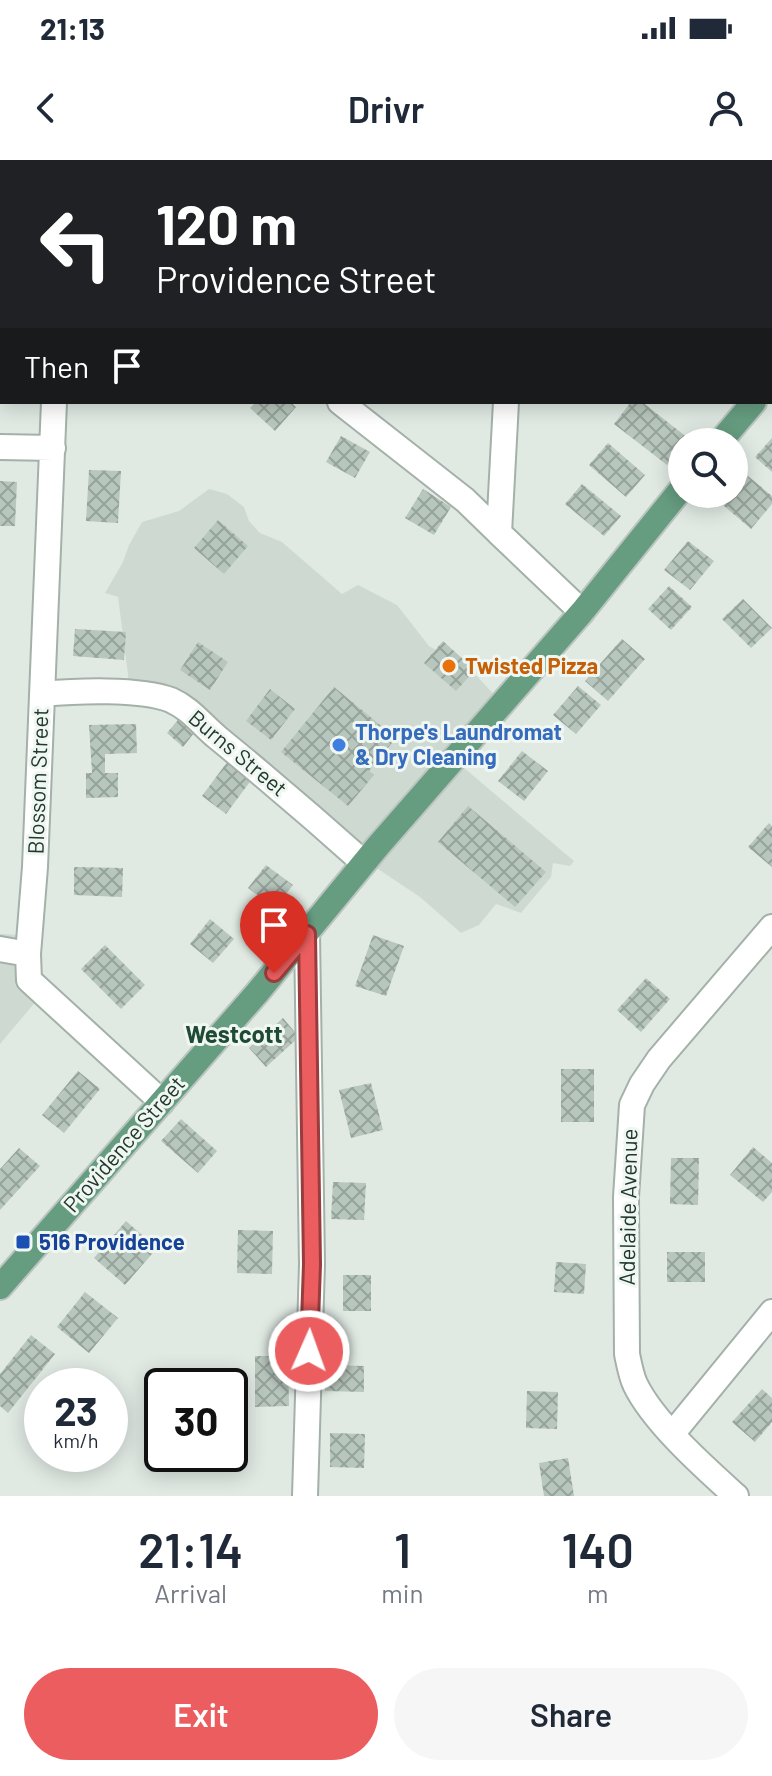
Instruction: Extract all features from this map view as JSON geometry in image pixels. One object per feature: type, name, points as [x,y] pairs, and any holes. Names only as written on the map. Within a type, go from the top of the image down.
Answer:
[{"type":"main road","points":[[732,428],[752,404]]},
{"type":"main road","name":"Providence Street","points":[[0,1287],[307,934],[364,863],[582,612],[668,505]]},
{"type":"street","name":"Blossom Street","points":[[54,404],[29,980],[162,1102]]},
{"type":"street","points":[[343,404],[465,500],[582,612]]},
{"type":"street","points":[[499,533],[506,404]]},
{"type":"street","points":[[0,447],[53,448]]},
{"type":"street","name":"Burns Street","points":[[42,694],[77,691],[135,693],[169,700],[189,709],[211,733],[364,863]]},
{"type":"street","name":"Adelaide Avenue","points":[[736,1496],[704,1468],[637,1388],[627,1354],[626,1197],[632,1105],[642,1084],[659,1059],[772,927]]},
{"type":"street","points":[[305,1496],[312,1264],[307,934]]},
{"type":"street","points":[[0,949],[28,954]]},
{"type":"street","points":[[673,1433],[772,1312]]},
{"type":"shaded area","points":[[209,489],[227,494],[244,507],[249,521],[260,533],[282,542],[342,594],[358,585],[397,605],[429,646],[472,671],[501,702],[457,762],[574,861],[570,866],[553,863],[551,877],[521,913],[496,904],[479,925],[461,933],[420,897],[369,863],[231,745],[130,690],[118,597],[105,593],[142,522],[179,511]]},
{"type":"shaded area","points":[[0,934],[22,935],[43,993],[0,1044]]},
{"type":"building","points":[[254,404],[292,404],[296,407],[275,431],[250,408]]},
{"type":"building","points":[[629,404],[645,404],[675,428],[668,428],[667,465],[614,424]]},
{"type":"building","points":[[341,436],[370,452],[355,478],[326,462]]},
{"type":"building","points":[[772,438],[772,472],[755,457]]},
{"type":"building","points":[[608,443],[645,475],[626,497],[589,465]]},
{"type":"building","points":[[89,470],[121,471],[118,523],[86,521]]},
{"type":"building","points":[[748,476],[772,496],[772,504],[751,529],[726,508],[748,508]]},
{"type":"building","points":[[0,481],[17,482],[15,526],[0,526]]},
{"type":"building","points":[[582,484],[621,516],[604,536],[565,504]]},
{"type":"building","points":[[423,489],[451,507],[434,535],[405,518]]},
{"type":"building","points":[[218,520],[248,546],[224,574],[194,548]]},
{"type":"building","points":[[688,541],[714,561],[690,590],[664,570]]},
{"type":"building","points":[[669,586],[692,607],[671,630],[648,609]]},
{"type":"building","points":[[743,599],[772,628],[751,648],[722,619]]},
{"type":"building","points":[[75,629],[126,632],[124,660],[73,656]]},
{"type":"building","points":[[622,639],[645,659],[608,701],[585,681]]},
{"type":"building","name":"Twisted Pizza","points":[[443,641],[475,670],[456,691],[424,663]]},
{"type":"building","points":[[198,642],[228,662],[210,690],[180,670]]},
{"type":"building","points":[[578,686],[601,705],[576,734],[553,715]]},
{"type":"building","points":[[334,687],[396,738],[369,771],[374,775],[348,806],[281,752]]},
{"type":"building","points":[[270,689],[295,709],[271,740],[246,721]]},
{"type":"building","points":[[182,715],[198,728],[183,747],[167,733]]},
{"type":"building","points":[[136,724],[137,753],[105,754],[105,773],[118,773],[118,797],[86,798],[86,773],[92,773],[89,725]]},
{"type":"building","points":[[522,751],[548,771],[524,801],[498,781]]},
{"type":"building","points":[[228,761],[252,779],[226,814],[202,796]]},
{"type":"building","points":[[468,806],[546,872],[515,907],[438,842]]},
{"type":"building","points":[[769,823],[772,826],[772,867],[748,847]]},
{"type":"building","points":[[266,865],[293,885],[275,908],[248,888]]},
{"type":"building","points":[[74,867],[123,868],[122,897],[74,895]]},
{"type":"building","points":[[210,919],[234,939],[213,963],[190,944]]},
{"type":"building","points":[[373,935],[404,946],[386,996],[355,986]]},
{"type":"building","points":[[105,945],[145,985],[121,1009],[81,969]]},
{"type":"building","points":[[646,978],[670,999],[641,1032],[617,1010]]},
{"type":"building","points":[[283,1018],[299,1037],[266,1067],[249,1048]]},
{"type":"building","points":[[561,1069],[594,1069],[594,1122],[561,1122]]},
{"type":"building","points":[[78,1071],[100,1089],[64,1133],[42,1115]]},
{"type":"building","points":[[371,1083],[383,1130],[351,1138],[339,1090]]},
{"type":"building","points":[[181,1119],[217,1151],[198,1173],[161,1141]]},
{"type":"building","points":[[753,1147],[772,1163],[772,1192],[763,1202],[730,1175]]},
{"type":"building","points":[[19,1148],[40,1166],[0,1210],[0,1169]]},
{"type":"building","points":[[671,1158],[699,1158],[698,1205],[670,1204]]},
{"type":"building","points":[[333,1182],[366,1183],[364,1220],[331,1219]]},
{"type":"building","points":[[126,1221],[157,1248],[125,1285],[94,1258]]},
{"type":"building","points":[[238,1230],[273,1231],[272,1274],[237,1273]]},
{"type":"building","points":[[667,1252],[705,1252],[705,1282],[667,1282]]},
{"type":"building","points":[[556,1262],[586,1264],[584,1294],[554,1292]]},
{"type":"building","points":[[343,1275],[371,1275],[371,1311],[343,1311]]},
{"type":"building","points":[[85,1292],[118,1318],[89,1353],[57,1327]]},
{"type":"building","points":[[31,1335],[55,1354],[44,1368],[24,1368],[24,1393],[8,1413],[0,1406],[0,1374]]},
{"type":"building","points":[[255,1356],[288,1356],[289,1406],[255,1407]]},
{"type":"building","points":[[325,1365],[364,1366],[364,1392],[325,1391]]},
{"type":"building","points":[[762,1389],[772,1398],[772,1422],[755,1442],[732,1422]]},
{"type":"building","points":[[527,1391],[558,1392],[557,1429],[526,1428]]},
{"type":"building","points":[[330,1433],[365,1434],[364,1468],[330,1467]]},
{"type":"building","points":[[568,1458],[574,1496],[544,1496],[539,1463]]},
{"type":"place","name":"Twisted Pizza","points":[[449,666]]},
{"type":"place","name":"Thorpe's Laundromat & Dry Cleaning","points":[[339,745]]},
{"type":"place","name":"516 Providence","points":[[23,1242]]},
{"type":"district","name":"Westcott","points":[[234,1035]]},
{"type":"route","points":[[274,973],[307,934],[312,1264],[309,1351]]}]
